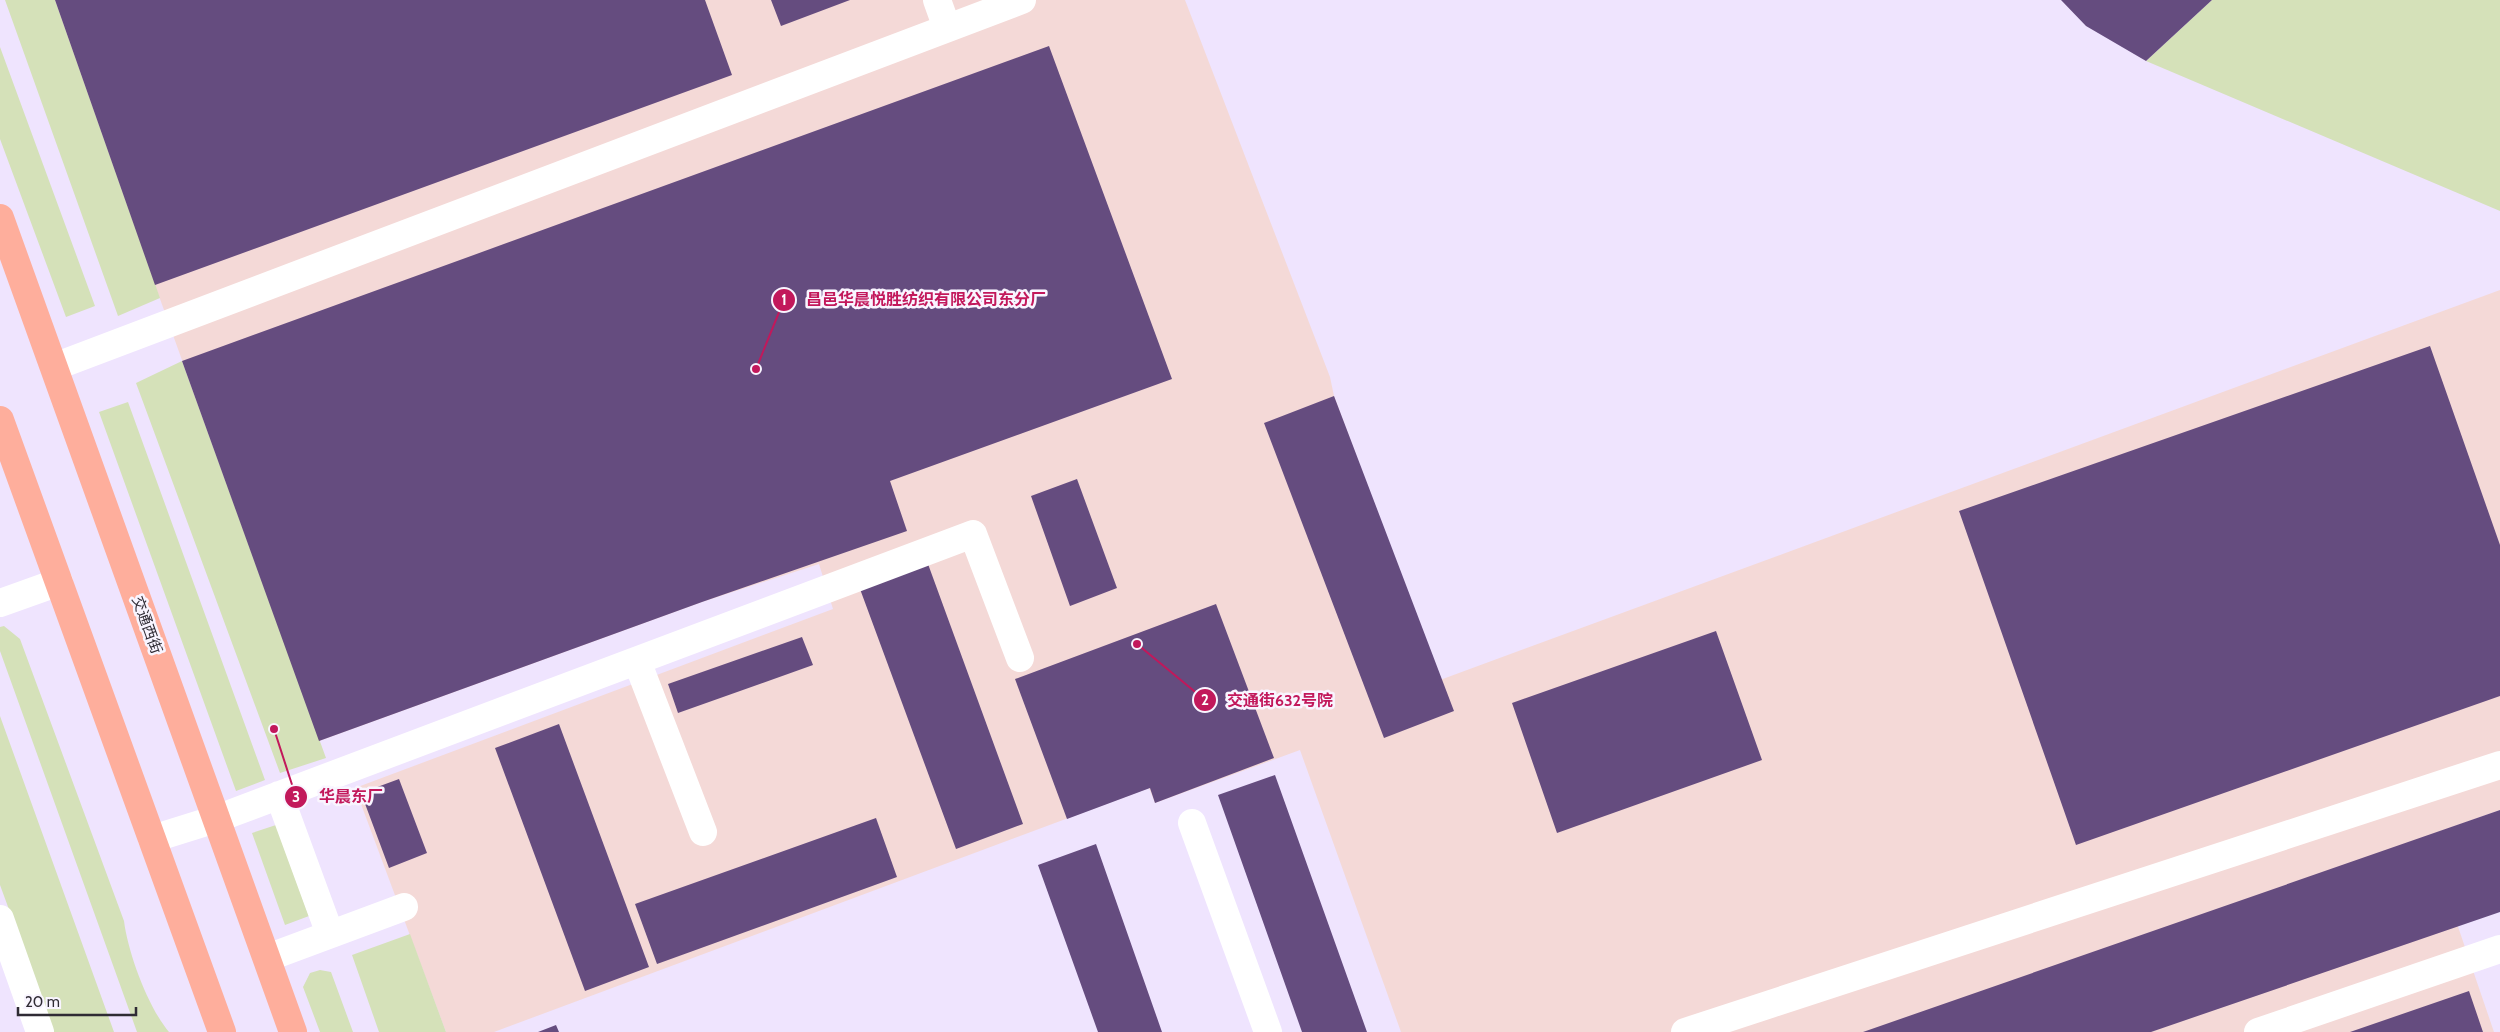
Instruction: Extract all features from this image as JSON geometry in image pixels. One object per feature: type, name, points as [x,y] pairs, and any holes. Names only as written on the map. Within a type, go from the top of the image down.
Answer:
[{"type":"main road","name":"交通西街","points":[[0,218],[293,1032]]},
{"type":"main road","points":[[0,420],[222,1032]]},
{"type":"lane","points":[[937,0],[947,28]]},
{"type":"lane","points":[[54,367],[1022,0]]},
{"type":"lane","points":[[152,839],[216,819],[973,534],[1020,658]]},
{"type":"lane","points":[[0,603],[59,582]]},
{"type":"lane","points":[[637,661],[703,832]]},
{"type":"lane","points":[[1685,1032],[2500,765]]},
{"type":"lane","points":[[279,795],[330,934]]},
{"type":"lane","points":[[1192,823],[1268,1032]]},
{"type":"lane","points":[[267,958],[404,907]]},
{"type":"lane","points":[[0,919],[40,1032]]},
{"type":"lane","points":[[2258,1032],[2500,949]]},
{"type":"shaded area","points":[[55,0],[1185,0],[1330,377],[1334,396],[1440,680],[2500,290],[2500,810],[2427,836],[2494,1032],[1401,1032],[1300,750],[1155,803],[1149,788],[494,1032],[446,1032],[355,788],[833,609],[819,564],[702,602],[319,741]]},
{"type":"green space","points":[[5,0],[55,0],[160,298],[118,316]]},
{"type":"green space","points":[[2212,0],[2500,0],[2500,211],[2146,61]]},
{"type":"green space","points":[[0,47],[95,306],[66,317],[0,139]]},
{"type":"green space","points":[[182,361],[326,758],[280,773],[136,383]]},
{"type":"green space","points":[[128,402],[265,780],[236,791],[99,412]]},
{"type":"green space","points":[[4,626],[20,639],[124,921],[134,964],[154,1009],[169,1032],[137,1032],[0,651],[0,627]]},
{"type":"green space","points":[[0,716],[114,1032],[54,1032],[0,885]]},
{"type":"green space","points":[[276,825],[309,916],[285,925],[252,833]]},
{"type":"green space","points":[[410,934],[446,1032],[379,1032],[352,955]]},
{"type":"green space","points":[[320,970],[331,972],[353,1032],[320,1032],[303,987],[310,973]]},
{"type":"building","points":[[55,0],[705,0],[732,75],[155,285]]},
{"type":"building","points":[[771,0],[850,0],[781,26]]},
{"type":"building","points":[[2061,0],[2212,0],[2146,61],[2086,26]]},
{"type":"building","points":[[1049,46],[1172,379],[890,481],[907,531],[702,602],[319,741],[182,361]]},
{"type":"building","points":[[2430,346],[2500,545],[2500,696],[2076,845],[1959,511]]},
{"type":"building","points":[[1334,396],[1454,711],[1384,738],[1264,423]]},
{"type":"building","points":[[1077,479],[1117,588],[1070,606],[1031,496]]},
{"type":"building","points":[[928,564],[1023,824],[956,849],[860,589]]},
{"type":"building","points":[[1216,604],[1274,758],[1155,803],[1150,788],[1067,819],[1015,679]]},
{"type":"building","points":[[1716,631],[1762,760],[1557,833],[1512,703]]},
{"type":"building","points":[[802,637],[813,665],[678,713],[668,684]]},
{"type":"building","points":[[559,724],[649,967],[585,991],[495,748]]},
{"type":"building","points":[[1275,775],[1367,1032],[1302,1032],[1218,795]]},
{"type":"building","points":[[399,779],[427,853],[389,868],[361,793]]},
{"type":"building","points":[[2500,810],[2500,912],[2151,1032],[1863,1032]]},
{"type":"building","points":[[876,818],[897,877],[657,964],[635,904]]},
{"type":"building","points":[[1096,844],[1162,1032],[1098,1032],[1038,865]]},
{"type":"building","points":[[2469,991],[2483,1032],[2350,1032]]},
{"type":"building","points":[[556,1025],[559,1032],[538,1032]]},
{"type":"place","name":"昌邑华晨悦胜纺织有限公司东分厂","points":[[756,369]]},
{"type":"place","name":"交通街632号院","points":[[1137,644]]},
{"type":"place","name":"华晨东厂","points":[[274,729]]}]
